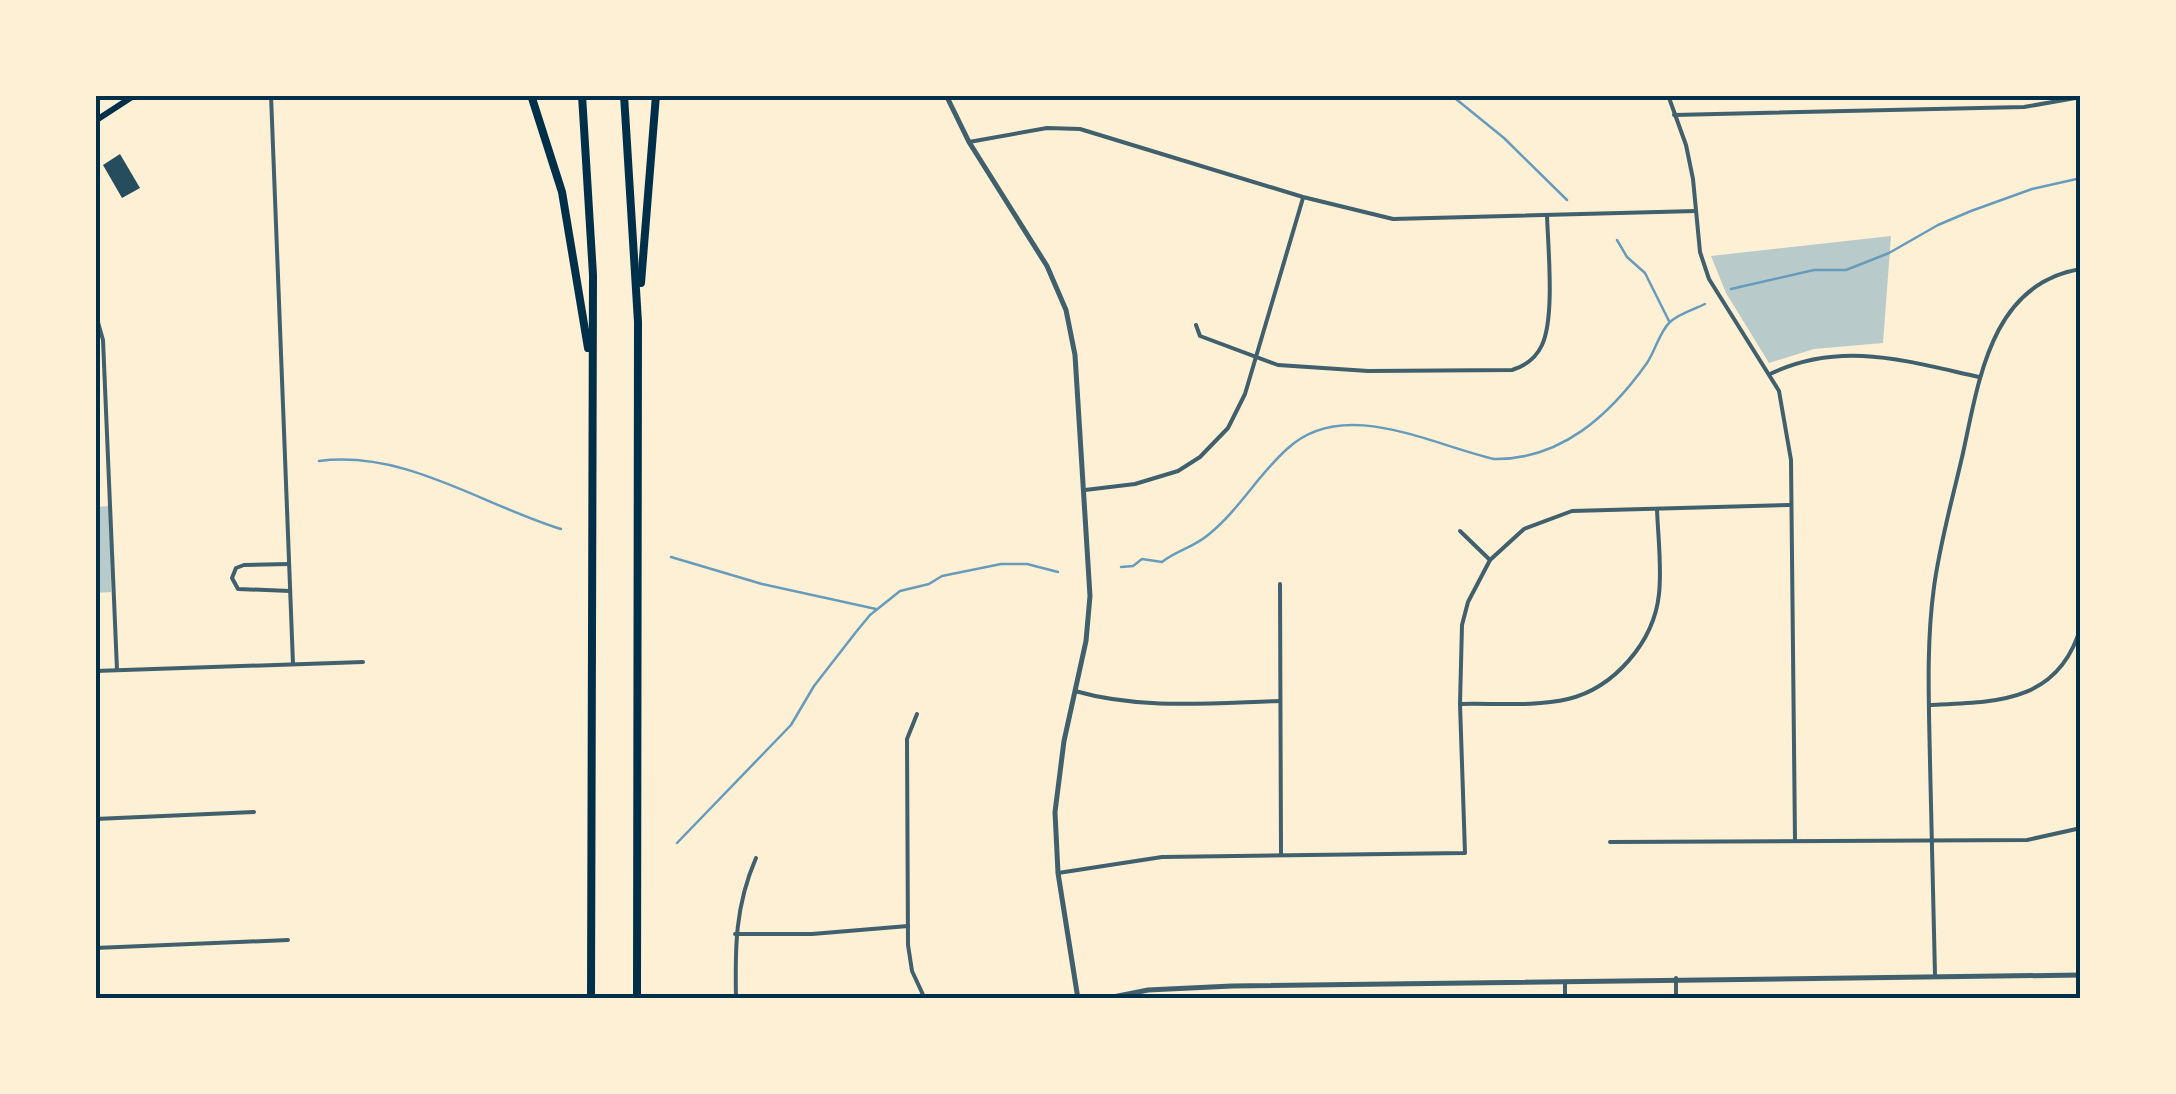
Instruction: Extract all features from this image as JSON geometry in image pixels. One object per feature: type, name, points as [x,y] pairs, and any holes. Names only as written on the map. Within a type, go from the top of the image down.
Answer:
[{"type":"highway","points":[[531,95],[567,217],[591,370]]},
{"type":"highway","points":[[582,95],[592,228],[591,999]]},
{"type":"highway","points":[[624,95],[638,322],[637,999]]},
{"type":"highway","points":[[638,322],[656,95]]},
{"type":"main road","points":[[95,121],[135,95]]},
{"type":"street","points":[[272,95],[293,664]]},
{"type":"street","points":[[946,95],[970,142],[1047,266],[1066,310],[1075,355],[1090,596],[1086,641],[1056,786],[1055,831],[1078,999]]},
{"type":"street","points":[[1668,95],[1686,145],[1700,252],[1710,278],[1779,392],[1788,434],[1795,841]]},
{"type":"street","points":[[1674,116],[2024,107],[2081,97]]},
{"type":"street","points":[[970,142],[1048,128],[1080,129],[1303,197],[1393,219],[1697,211]]},
{"type":"street","points":[[1084,490],[1154,480],[1178,471],[1219,439],[1236,416],[1303,197]]},
{"type":"street","points":[[1196,326],[1200,336],[1278,365],[1368,371],[1504,372],[1521,367],[1538,352],[1547,332],[1547,215]]},
{"type":"street","points":[[1935,975],[1928,668],[1934,586],[1980,377],[1998,326],[2013,306],[2052,277],[2081,268]]},
{"type":"street","points":[[95,312],[103,340],[117,670]]},
{"type":"street","points":[[1770,374],[1815,358],[1874,354],[1980,377]]},
{"type":"street","points":[[1058,874],[1162,857],[1464,852],[1462,624],[1468,602],[1490,560],[1524,529],[1572,511],[1790,505]]},
{"type":"street","points":[[1460,704],[1565,700],[1599,686],[1622,670],[1638,649],[1659,597],[1657,508]]},
{"type":"street","points":[[1460,531],[1490,560]]},
{"type":"street","points":[[289,564],[244,565],[236,568],[232,578],[238,589],[290,591]]},
{"type":"street","points":[[1280,584],[1281,854]]},
{"type":"street","points":[[1929,705],[1995,702],[2032,690],[2061,666],[2081,626]]},
{"type":"street","points":[[95,671],[363,662]]},
{"type":"street","points":[[1075,692],[1107,701],[1140,704],[1280,701]]},
{"type":"street","points":[[917,714],[907,739],[908,926],[912,971],[925,999]]},
{"type":"street","points":[[95,819],[254,812]]},
{"type":"street","points":[[1610,842],[2027,840],[2081,828]]},
{"type":"street","points":[[736,999],[734,934],[742,893],[756,858]]},
{"type":"street","points":[[734,934],[800,934],[908,926]]},
{"type":"street","points":[[95,948],[288,940]]},
{"type":"street","points":[[1103,999],[1148,990],[1210,986],[2081,975]]},
{"type":"street","points":[[1676,978],[1676,999]]},
{"type":"street","points":[[1565,999],[1566,981]]},
{"type":"shaded area","points":[[1891,236],[1883,343],[1814,349],[1769,363],[1726,293],[1711,256]]},
{"type":"shaded area","points":[[110,506],[111,592],[95,593],[95,507]]},
{"type":"building","points":[[120,154],[140,188],[122,198],[103,165]]},
{"type":"waterway","points":[[1451,95],[1504,138],[1567,200]]},
{"type":"waterway","points":[[1731,289],[1814,270],[1846,270],[1971,211],[2032,189],[2081,178]]},
{"type":"waterway","points":[[1617,240],[1627,257],[1645,273],[1669,321]]},
{"type":"waterway","points":[[1121,567],[1133,566],[1142,559],[1162,562],[1203,539],[1287,449],[1309,434],[1334,426],[1388,429],[1494,459],[1541,452],[1562,443],[1617,400],[1647,363],[1670,322],[1705,304]]},
{"type":"waterway","points":[[319,461],[351,460],[413,471],[561,529]]},
{"type":"waterway","points":[[671,557],[762,584],[876,609]]},
{"type":"waterway","points":[[677,843],[791,725],[814,686],[856,632],[900,591],[929,584],[942,576],[1001,564],[1027,564],[1058,572]]}]
